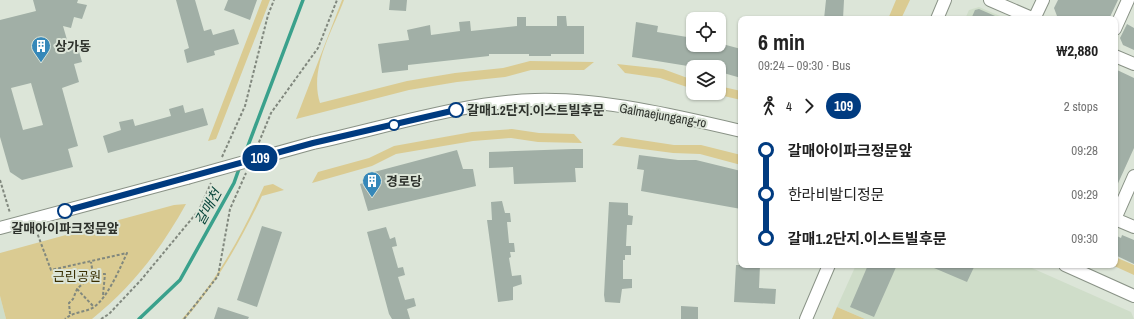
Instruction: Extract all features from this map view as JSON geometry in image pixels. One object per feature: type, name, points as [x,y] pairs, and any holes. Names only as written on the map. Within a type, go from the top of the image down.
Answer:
[{"type":"street","points":[[938,16],[945,0]]},
{"type":"street","points":[[990,0],[1027,16]]},
{"type":"street","points":[[1035,16],[1043,0]]},
{"type":"street","points":[[1118,22],[1128,0]]},
{"type":"street","points":[[1118,57],[1134,64]]},
{"type":"street","name":"Galmaejungang-ro","points":[[0,228],[313,143],[456,110],[497,103],[536,100],[572,101],[669,114],[738,130]]},
{"type":"street","points":[[1118,212],[1134,176]]},
{"type":"street","points":[[1118,220],[1134,227]]},
{"type":"street","points":[[806,319],[828,268]]},
{"type":"street","points":[[1072,268],[1134,296]]},
{"type":"path","points":[[0,180],[13,225]]},
{"type":"path","points":[[32,220],[51,270],[127,253],[111,286],[94,307],[70,314],[65,319]]},
{"type":"path","points":[[91,262],[93,274]]},
{"type":"path","points":[[70,314],[69,303],[73,299],[77,289],[93,274],[105,274],[103,296]]},
{"type":"path","points":[[77,289],[94,307]]},
{"type":"shaded area","points":[[979,7],[1000,16],[966,16],[969,10]]},
{"type":"shaded area","points":[[855,268],[1032,268],[1131,312],[1134,319],[865,319],[837,307]]},
{"type":"shaded area","points":[[0,296],[6,319],[0,319]]},
{"type":"green space","points":[[262,0],[270,0],[216,139],[208,141]]},
{"type":"green space","points":[[342,0],[344,0],[323,51],[317,77],[317,90],[320,103],[407,81],[455,73],[503,68],[530,61],[594,62],[584,70],[531,70],[505,77],[457,82],[409,90],[296,119]]},
{"type":"green space","points":[[896,0],[910,0],[902,16],[889,16]]},
{"type":"green space","points":[[617,64],[663,69],[686,77],[686,87],[660,78],[625,73]]},
{"type":"green space","points":[[726,88],[738,90],[738,99],[726,96]]},
{"type":"green space","points":[[512,129],[539,133],[574,134],[582,143],[538,142],[511,138],[473,141],[396,154],[372,166],[312,183],[318,172],[369,158],[394,146],[472,132]]},
{"type":"green space","points":[[621,137],[674,145],[701,145],[738,154],[738,164],[700,154],[673,153],[612,145]]},
{"type":"green space","points":[[273,184],[284,190],[262,196],[246,229],[218,276],[197,305],[185,319],[182,319],[218,273],[238,239],[264,186]]},
{"type":"green space","name":"근린공원","points":[[186,204],[156,252],[145,266],[120,294],[92,319],[6,319],[0,296],[0,253],[106,224],[109,232],[117,230],[115,221],[174,205]]},
{"type":"green space","points":[[1118,258],[1134,265],[1134,275],[1118,268]]},
{"type":"green space","points":[[837,307],[865,319],[832,319]]},
{"type":"building","points":[[33,0],[78,0],[77,3],[87,5],[82,19],[74,17],[71,28],[63,26],[70,50],[78,48],[82,62],[74,64],[79,82],[62,88],[78,146],[68,149],[73,167],[22,180],[10,172],[0,137],[0,20],[36,11]],"holes":[[[31,83],[43,125],[23,130],[11,88]]]},
{"type":"building","points":[[176,0],[195,0],[204,31],[211,29],[213,35],[234,29],[239,44],[214,51],[215,55],[187,63],[184,50],[189,48]]},
{"type":"building","points":[[228,0],[257,0],[250,20],[224,10]]},
{"type":"building","points":[[390,0],[407,0],[406,11],[389,10]]},
{"type":"building","points":[[826,0],[844,0],[843,16],[824,16]]},
{"type":"building","points":[[1058,0],[1118,0],[1110,16],[1057,16],[1054,8]]},
{"type":"building","points":[[979,9],[995,16],[972,16],[975,10]]},
{"type":"building","points":[[557,16],[566,16],[567,26],[584,26],[584,54],[529,56],[529,54],[489,54],[489,56],[408,65],[408,70],[382,73],[378,44],[409,40],[407,30],[430,25],[431,35],[460,31],[459,22],[470,21],[471,31],[517,26],[517,17],[526,17],[526,26],[557,26]]},
{"type":"building","points":[[636,22],[658,26],[657,32],[686,37],[686,52],[726,52],[726,45],[738,48],[738,77],[726,74],[726,60],[686,60],[686,66],[632,57]]},
{"type":"building","points":[[1127,24],[1134,28],[1134,50],[1123,45],[1120,38]]},
{"type":"building","points":[[1118,70],[1134,78],[1134,148],[1118,183]]},
{"type":"building","points":[[183,105],[185,113],[203,108],[208,125],[108,153],[103,136],[121,130],[119,122],[133,119],[135,126],[171,116],[169,109]]},
{"type":"building","points":[[583,149],[583,168],[575,168],[576,182],[514,184],[513,167],[489,168],[489,152]]},
{"type":"building","points":[[457,150],[463,169],[473,169],[476,186],[368,211],[360,184],[376,179],[374,172]]},
{"type":"building","points":[[639,155],[678,160],[696,160],[738,170],[738,208],[641,191],[644,170],[637,169]]},
{"type":"building","points":[[502,201],[505,213],[510,213],[511,222],[507,222],[509,243],[514,243],[515,252],[510,252],[511,257],[509,258],[512,276],[521,275],[522,284],[513,287],[513,300],[498,302],[487,220],[492,220],[491,202]]},
{"type":"building","points":[[609,202],[628,203],[628,215],[633,216],[632,225],[627,225],[626,246],[631,246],[631,255],[625,255],[625,260],[623,260],[623,279],[632,279],[632,288],[622,289],[620,303],[605,302],[604,295]]},
{"type":"building","points":[[262,226],[282,232],[257,307],[237,300]]},
{"type":"building","points":[[386,227],[390,239],[395,237],[397,246],[392,247],[398,268],[403,267],[405,275],[398,277],[405,300],[414,298],[416,306],[407,309],[410,319],[392,319],[389,314],[367,232]]},
{"type":"building","points":[[1122,235],[1134,240],[1134,264],[1118,256],[1118,236],[1121,238]]},
{"type":"building","points":[[736,265],[738,265],[738,268],[760,268],[759,288],[776,289],[775,304],[734,302]]},
{"type":"building","points":[[867,268],[896,268],[874,317],[850,307]]},
{"type":"building","points":[[934,268],[974,268],[967,282]]},
{"type":"building","points":[[681,306],[698,307],[698,319],[681,319]]},
{"type":"building","points":[[218,307],[249,317],[248,319],[214,319]]},
{"type":"waterway","name":"갈매천","points":[[243,159],[303,0]]},
{"type":"waterway","name":"갈매천","points":[[139,319],[180,280],[234,183],[240,166]]},
{"type":"bus line","name":"109","points":[[65,211],[313,143],[456,110]]},
{"type":"place","name":"상가동","points":[[41,63]]},
{"type":"place","name":"갈매1.2단지.이스트빌후문","points":[[456,110]]},
{"type":"place","name":"경로당","points":[[372,198]]},
{"type":"place","name":"갈매아이파크정문앞","points":[[65,211]]}]
